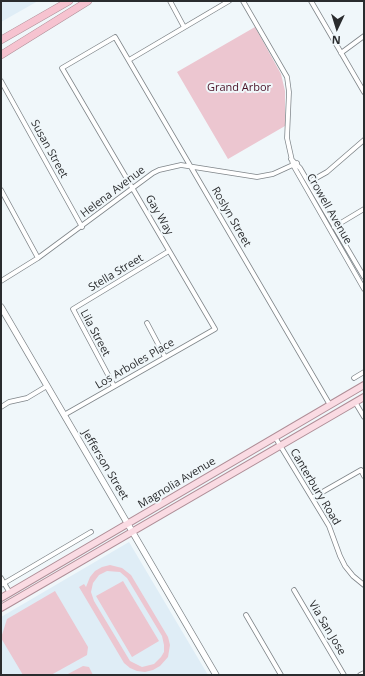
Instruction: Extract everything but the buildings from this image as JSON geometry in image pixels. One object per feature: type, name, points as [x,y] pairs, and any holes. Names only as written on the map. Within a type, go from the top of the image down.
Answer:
[{"type":"highway","points":[[1,40],[69,1]]},
{"type":"highway","points":[[1,54],[88,1]]},
{"type":"main road","name":"Magnolia Avenue","points":[[1,598],[364,385]]},
{"type":"main road","name":"Magnolia Avenue","points":[[1,608],[364,397]]},
{"type":"street","points":[[170,1],[184,27]]},
{"type":"street","points":[[129,60],[229,1]]},
{"type":"street","name":"Crowell Avenue","points":[[243,1],[287,76],[289,92],[287,138],[291,159],[309,182],[364,275]]},
{"type":"street","points":[[311,1],[364,92]]},
{"type":"street","points":[[341,53],[364,36]]},
{"type":"street","name":"Roslyn Street","points":[[62,68],[115,37],[330,405]]},
{"type":"street","name":"Gay Way","points":[[62,68],[215,329]]},
{"type":"street","name":"Susan Street","points":[[1,81],[82,227]]},
{"type":"street","points":[[309,182],[327,172],[364,140]]},
{"type":"street","name":"Crowell Avenue","points":[[295,164],[364,288]]},
{"type":"street","name":"Helena Avenue","points":[[1,281],[38,258],[159,170],[181,165],[257,177],[273,174],[295,164]]},
{"type":"street","points":[[1,190],[38,258]]},
{"type":"street","points":[[330,229],[364,209]]},
{"type":"street","name":"Stella Street","points":[[73,309],[169,252]]},
{"type":"street","points":[[358,277],[364,275]]},
{"type":"street","name":"Jefferson Street","points":[[1,307],[216,675]]},
{"type":"street","name":"Lila Street","points":[[73,309],[114,386]]},
{"type":"street","points":[[147,323],[165,357]]},
{"type":"street","name":"Los Arboles Place","points":[[64,415],[215,329]]},
{"type":"street","points":[[354,378],[364,372]]},
{"type":"street","points":[[1,407],[9,402],[27,398],[48,386]]},
{"type":"street","points":[[355,402],[364,417]]},
{"type":"street","name":"Canterbury Road","points":[[275,437],[333,534],[345,566],[353,576],[364,585]]},
{"type":"street","points":[[312,498],[361,470],[364,476]]},
{"type":"street","points":[[3,584],[91,532]]},
{"type":"street","points":[[1,578],[3,584],[10,593]]},
{"type":"street","name":"Via San Jose","points":[[294,590],[344,675]]},
{"type":"street","points":[[246,615],[281,675]]},
{"type":"street","points":[[360,675],[364,673]]},
{"type":"shaded area","points":[[1,1],[38,1],[1,22]]},
{"type":"shaded area","points":[[129,542],[208,675],[1,675],[1,617]]},
{"type":"green space","name":"Grand Arbor","points":[[255,27],[281,74],[285,91],[285,126],[228,159],[177,72]]},
{"type":"green space","points":[[110,565],[122,568],[131,575],[168,637],[170,645],[168,657],[160,666],[153,670],[145,672],[137,671],[124,663],[79,587],[84,584],[86,587],[90,577],[95,571]],"holes":[[[107,571],[120,572],[127,578],[162,636],[164,652],[154,664],[142,667],[130,661],[94,601],[91,592],[93,583],[99,575]]]},
{"type":"green space","points":[[123,581],[159,641],[132,657],[96,596]]},
{"type":"green space","points":[[55,591],[88,647],[87,655],[51,675],[23,675],[1,638],[7,619]]},
{"type":"green space","points":[[83,666],[89,667],[93,675],[66,675]]}]
